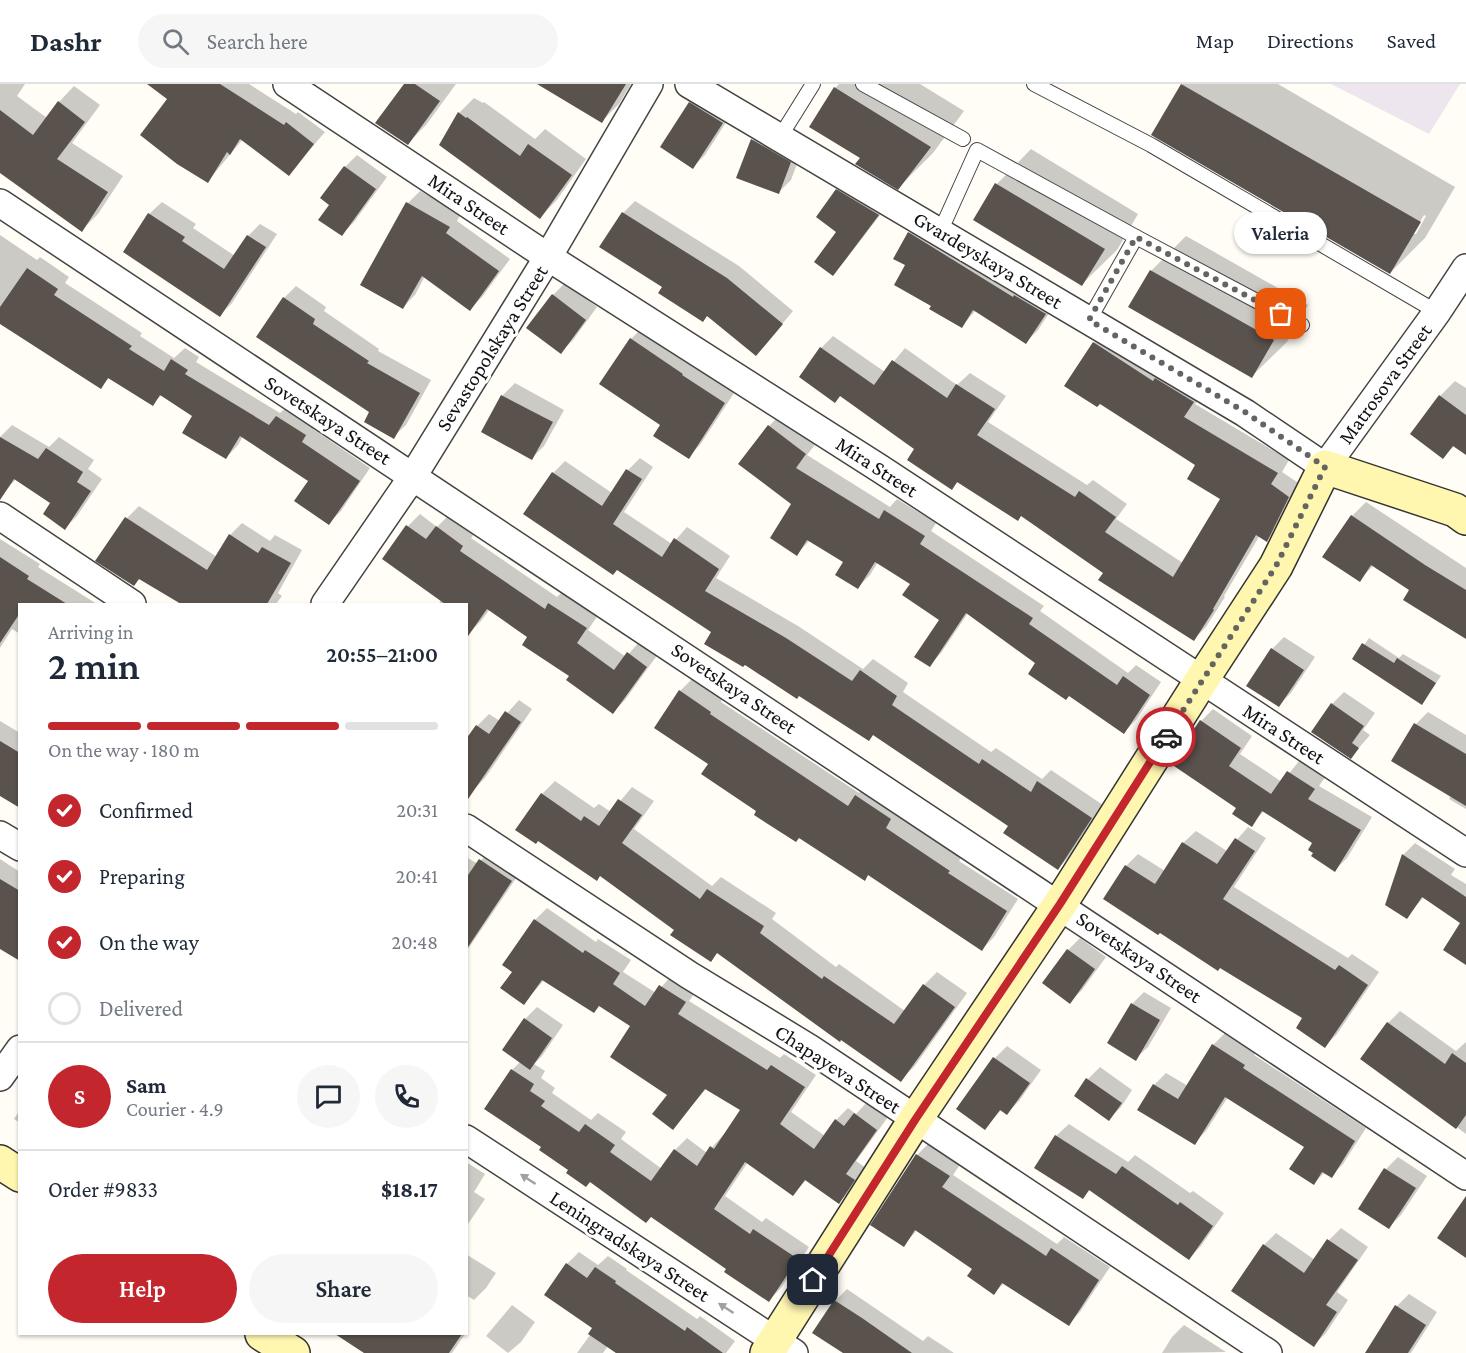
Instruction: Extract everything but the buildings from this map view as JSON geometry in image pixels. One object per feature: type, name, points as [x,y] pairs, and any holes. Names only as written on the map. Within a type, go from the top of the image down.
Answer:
[{"type":"street","name":"Mira Street","points":[[287,84],[548,257],[879,468],[1466,853]]},
{"type":"street","name":"Sevastopolskaya Street","points":[[326,603],[413,476],[548,257],[649,84]]},
{"type":"street","name":"Gvardeyskaya Street","points":[[703,86],[780,136],[1245,412],[1325,467],[1455,510],[1466,518]]},
{"type":"street","name":"Sovetskaya Street","points":[[0,203],[1060,904],[1466,1176]]},
{"type":"street","name":"Matrosova Street","points":[[779,1349],[915,1120],[1060,904],[1276,566],[1325,467],[1466,268]]},
{"type":"street","points":[[0,516],[130,603]]},
{"type":"street","name":"Chapayeva Street","points":[[468,829],[689,975],[809,1048],[1268,1353]]},
{"type":"street","points":[[0,835],[18,847]]},
{"type":"street","points":[[0,1077],[18,1052]]},
{"type":"street","name":"Leningradskaya Street","points":[[468,1140],[779,1349]]},
{"type":"street","points":[[0,1162],[18,1174]]},
{"type":"street","points":[[264,1335],[293,1353]]},
{"type":"lane","points":[[780,136],[813,84]]},
{"type":"lane","points":[[863,84],[963,139]]},
{"type":"lane","points":[[1034,84],[1151,145],[1437,312]]},
{"type":"lane","points":[[940,232],[977,150],[1302,325]]},
{"type":"lane","points":[[1089,320],[1136,237]]},
{"type":"shaded area","points":[[1331,84],[1460,84],[1429,134]]},
{"type":"way so far","points":[[1166,737],[1276,566],[1325,467],[1245,412],[1089,320],[1136,237],[1281,314]]},
{"type":"place","name":"Valeria","points":[[1281,314]]},
{"type":"route","points":[[813,1280],[915,1120],[1060,904],[1166,737]]}]
